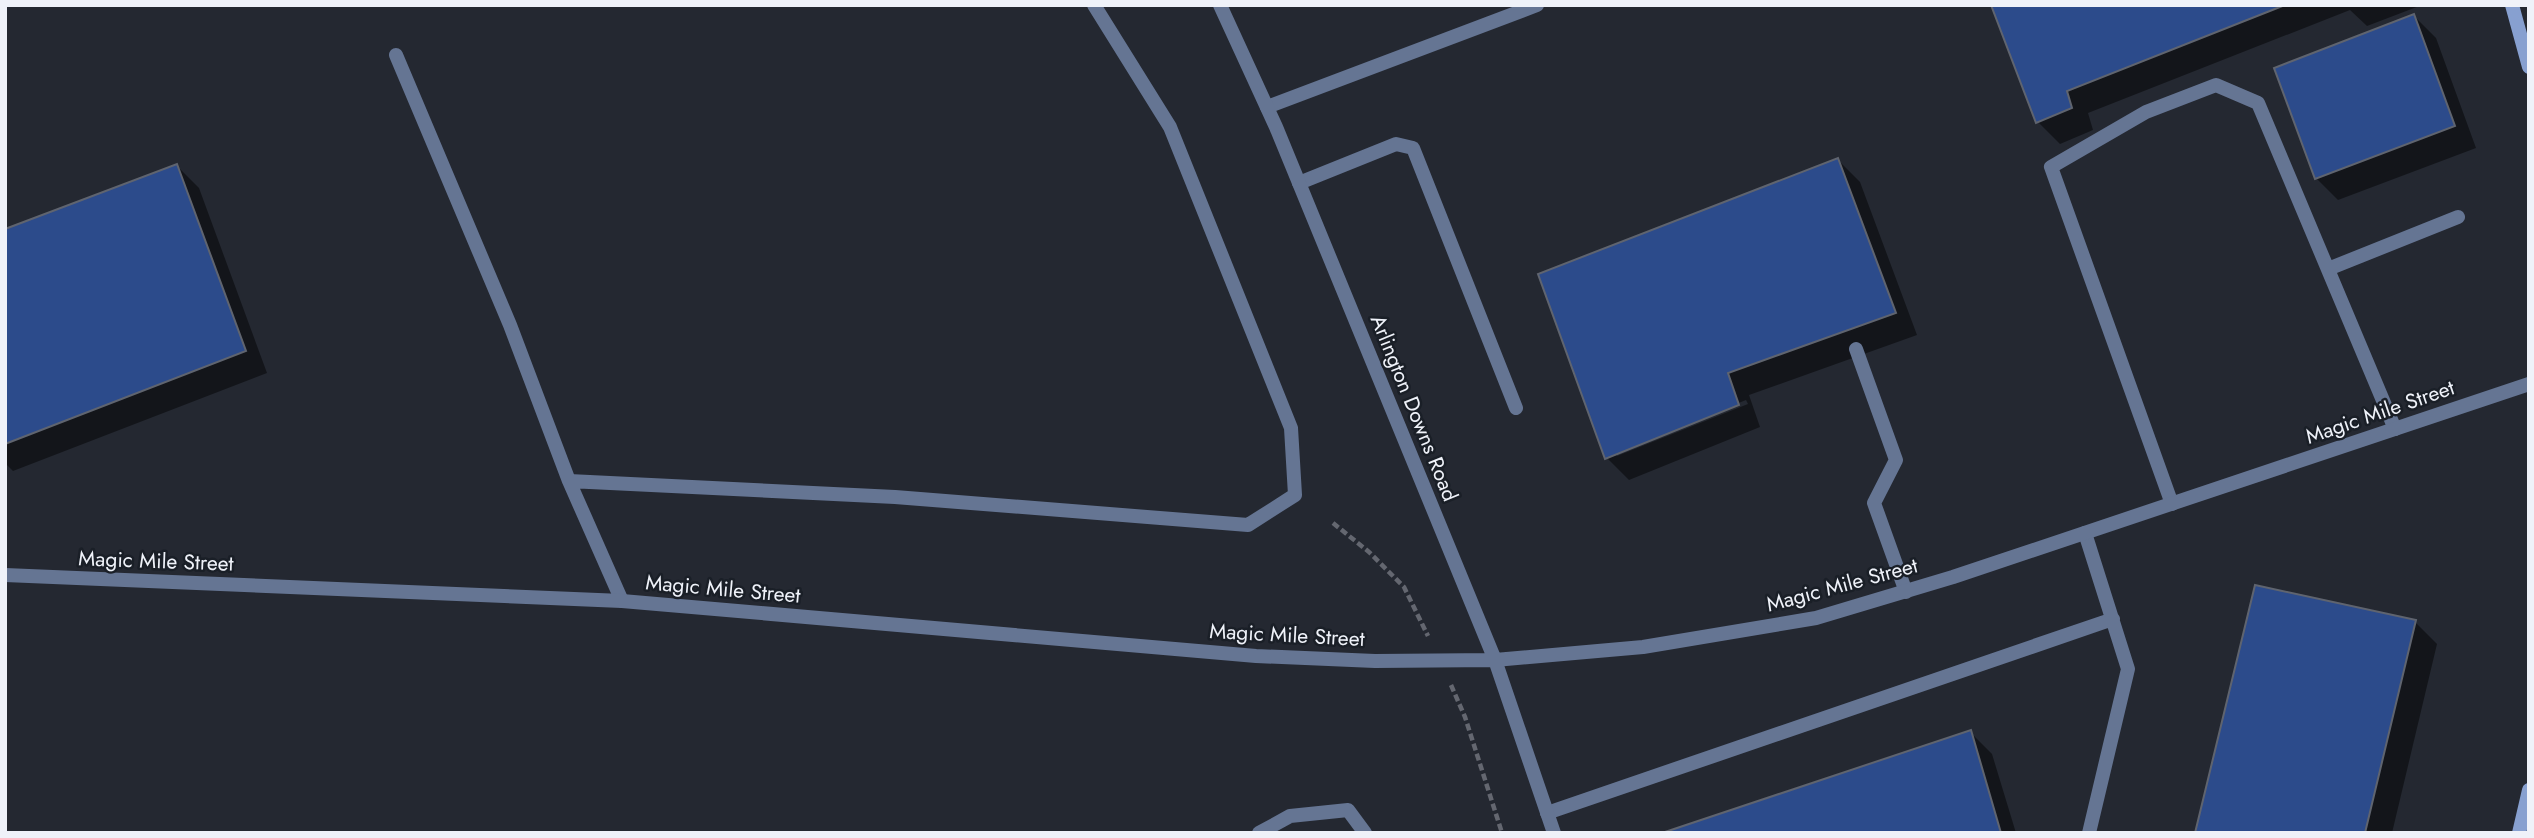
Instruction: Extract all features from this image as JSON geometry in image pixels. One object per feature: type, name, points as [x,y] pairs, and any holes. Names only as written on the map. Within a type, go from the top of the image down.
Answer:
[{"type":"main road","points":[[2512,5],[2529,67]]},
{"type":"main road","points":[[2519,833],[2529,790]]},
{"type":"street","points":[[569,481],[895,497],[1248,525],[1295,495],[1292,428],[1175,139],[1094,5]]},
{"type":"street","name":"Arlington Downs Road","points":[[1220,5],[1299,183],[1495,660],[1554,833]]},
{"type":"street","points":[[1267,107],[1537,5]]},
{"type":"street","points":[[396,55],[510,325],[569,481],[622,601]]},
{"type":"street","points":[[2172,504],[2051,167],[2146,112],[2216,85],[2258,103],[2395,429]]},
{"type":"street","points":[[1299,183],[1396,144],[1413,148],[1516,408]]},
{"type":"street","points":[[2328,269],[2458,217]]},
{"type":"street","points":[[1856,349],[1896,460],[1874,503],[1906,592]]},
{"type":"street","name":"Magic Mile Street","points":[[5,575],[622,601],[1256,656],[1375,661],[1495,660],[1643,647],[1815,618],[1906,592],[2529,384]]},
{"type":"street","points":[[2085,533],[2128,669],[2090,833]]},
{"type":"street","points":[[1547,814],[2113,618]]},
{"type":"street","points":[[1259,833],[1290,816],[1348,810],[1365,833]]},
{"type":"building","points":[[1991,5],[2285,5],[2067,91],[2072,108],[2036,123]]},
{"type":"building","points":[[2414,14],[2455,126],[2315,179],[2274,68]]},
{"type":"building","points":[[1838,158],[1896,313],[1728,373],[1739,405],[1605,459],[1538,274]]},
{"type":"building","points":[[177,164],[246,351],[5,444],[5,229]]},
{"type":"building","points":[[2255,585],[2416,620],[2365,833],[2195,833]]},
{"type":"building","points":[[1971,730],[2001,833],[1662,833]]}]
